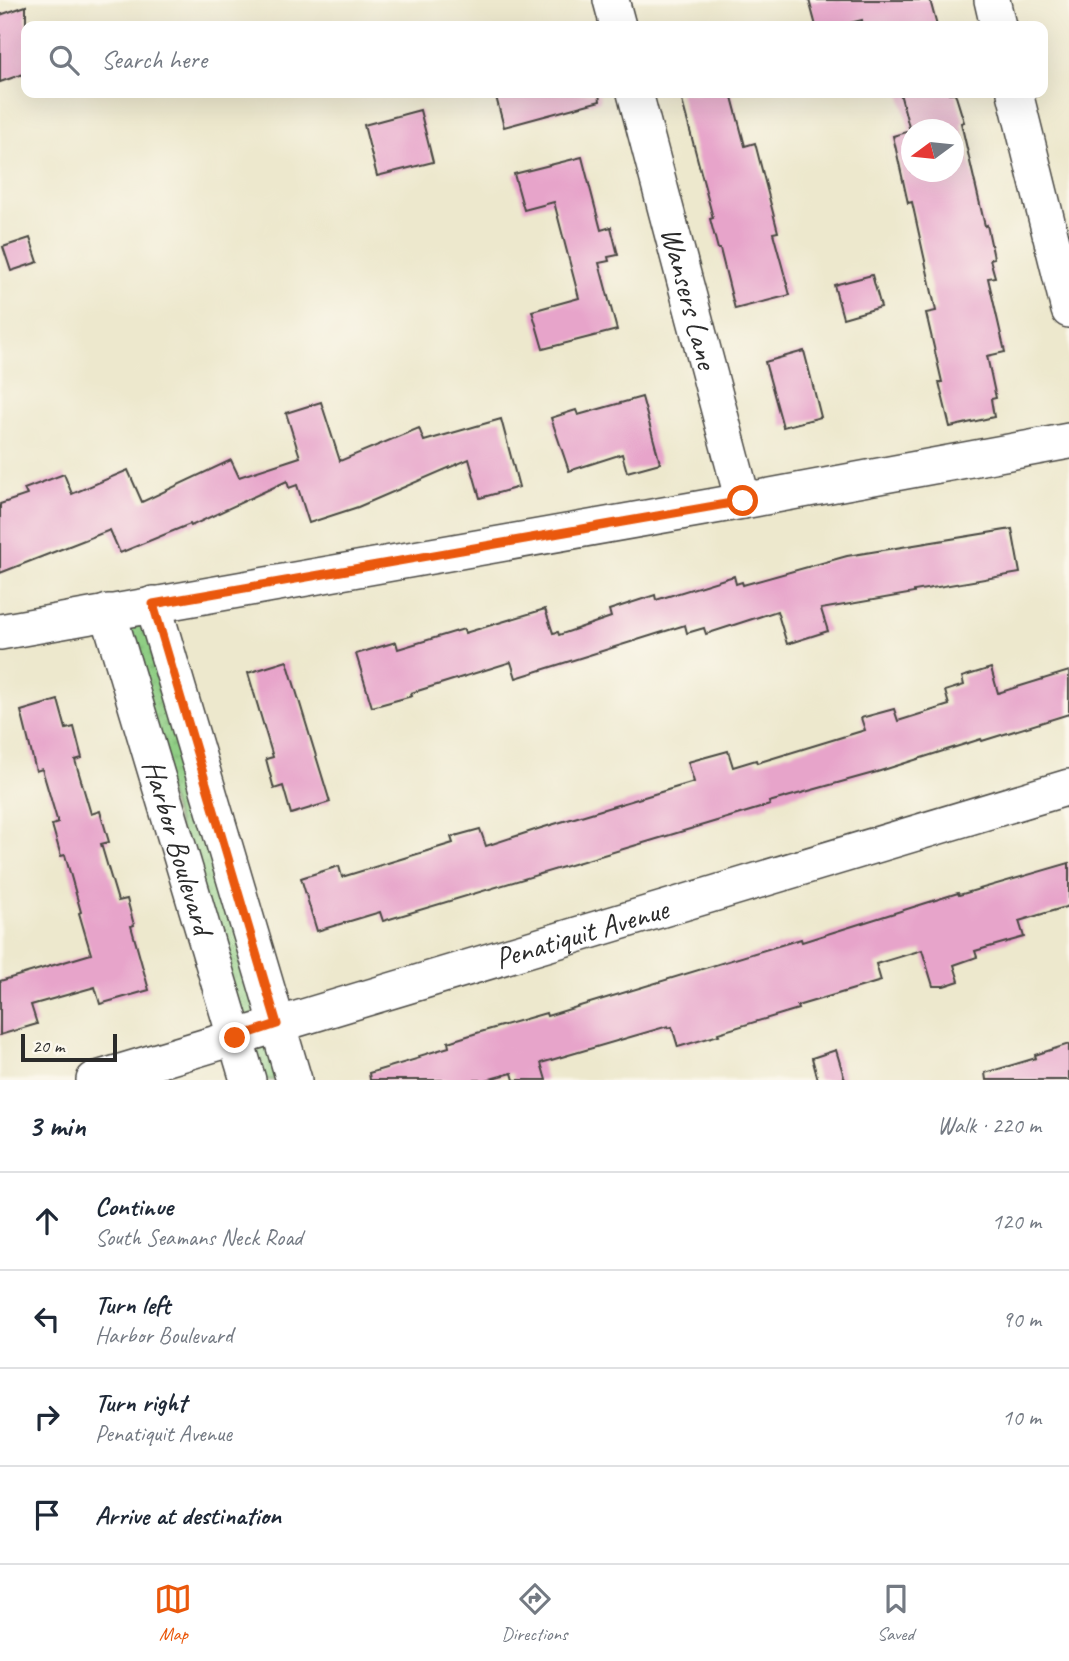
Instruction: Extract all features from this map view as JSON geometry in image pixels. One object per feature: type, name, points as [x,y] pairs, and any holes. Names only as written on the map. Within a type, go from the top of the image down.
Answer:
[{"type":"street","points":[[611,0],[617,21]]},
{"type":"street","points":[[992,0],[997,21]]},
{"type":"street","name":"Wansers Lane","points":[[636,98],[743,501]]},
{"type":"street","points":[[1016,98],[1069,310]]},
{"type":"street","points":[[0,632],[743,501],[1069,440]]},
{"type":"street","name":"Harbor Boulevard","points":[[153,604],[294,1080]]},
{"type":"street","name":"Harbor Boulevard","points":[[108,612],[248,1080]]},
{"type":"street","name":"Penatiquit Avenue","points":[[94,1080],[1069,787]]},
{"type":"green space","points":[[148,613],[269,1018],[238,1027],[117,620]]},
{"type":"green space","points":[[273,1033],[287,1080],[253,1080],[242,1043]]},
{"type":"building","points":[[809,0],[930,0],[936,21],[862,20],[815,21]]},
{"type":"building","points":[[26,6],[26,21],[21,21],[21,75],[0,82],[0,15]]},
{"type":"building","points":[[496,98],[600,98],[600,101],[504,127]]},
{"type":"building","points":[[681,98],[732,98],[745,146],[755,143],[778,232],[773,233],[790,295],[735,309],[710,219],[713,218]]},
{"type":"building","points":[[901,98],[957,98],[963,119],[907,119]]},
{"type":"building","points":[[420,110],[433,162],[377,176],[364,125]]},
{"type":"building","points":[[901,134],[901,172],[893,136]]},
{"type":"building","points":[[964,136],[994,258],[990,259],[995,277],[988,278],[1005,352],[987,356],[996,398],[991,399],[994,417],[950,427],[926,313],[936,311],[912,202],[908,203],[903,182],[964,182]]},
{"type":"building","points":[[582,157],[601,230],[611,227],[618,255],[599,263],[617,330],[543,349],[532,311],[579,298],[554,202],[524,210],[514,174]]},
{"type":"building","points":[[30,238],[38,262],[11,271],[3,247]]},
{"type":"building","points":[[872,275],[881,307],[843,318],[834,285]]},
{"type":"building","points":[[804,351],[821,417],[783,427],[765,362]]},
{"type":"building","points":[[642,397],[660,463],[627,472],[622,454],[569,471],[551,418],[576,410],[578,415]]},
{"type":"building","points":[[321,402],[340,461],[419,428],[424,441],[501,419],[519,487],[480,498],[469,459],[358,507],[309,523],[297,485],[289,488],[287,481],[191,526],[190,524],[120,553],[110,530],[0,573],[0,504],[27,495],[24,489],[64,474],[72,494],[128,470],[142,502],[231,460],[239,477],[300,457],[286,413]]},
{"type":"building","points":[[1012,529],[1020,573],[821,609],[828,631],[787,644],[777,611],[706,634],[704,628],[687,633],[685,625],[516,678],[511,662],[372,707],[356,654],[396,642],[398,649],[464,629],[465,633],[545,609],[553,633],[558,632],[559,635],[611,617],[609,610],[655,595],[656,600],[734,576],[736,584],[742,582],[743,585],[847,556]]},
{"type":"building","points":[[287,661],[330,802],[291,814],[283,786],[274,789],[266,759],[273,757],[248,673]]},
{"type":"building","points":[[991,668],[998,693],[1069,671],[1069,714],[769,802],[770,805],[383,921],[380,912],[317,931],[301,878],[339,866],[342,877],[453,843],[451,837],[480,829],[486,846],[694,782],[688,762],[728,751],[733,767],[756,760],[757,763],[865,730],[861,718],[894,709],[898,721],[949,705],[945,691],[964,685],[962,677]]},
{"type":"building","points":[[58,700],[66,729],[74,727],[82,758],[75,760],[91,814],[100,811],[109,842],[101,844],[118,901],[127,899],[134,925],[131,926],[149,990],[100,1004],[95,987],[31,1005],[37,1024],[0,1035],[0,981],[91,954],[65,855],[61,856],[52,825],[58,823],[42,769],[36,771],[21,711]]},
{"type":"building","points":[[1069,863],[1069,906],[1019,921],[1024,937],[975,951],[977,957],[954,965],[959,981],[944,986],[933,986],[922,950],[876,964],[881,981],[797,1006],[798,1009],[718,1033],[719,1035],[678,1047],[672,1027],[668,1026],[541,1063],[546,1080],[514,1080],[512,1073],[486,1080],[370,1080],[369,1073],[449,1047],[448,1042],[546,1013],[547,1016],[801,939],[802,942],[958,893],[959,895]]},
{"type":"building","points":[[1069,1044],[1069,1080],[986,1080],[985,1073],[1036,1058],[1035,1055]]},
{"type":"building","points":[[836,1050],[845,1080],[818,1080],[812,1058]]},
{"type":"route","points":[[235,1038],[277,1024],[153,604],[743,501]]}]
